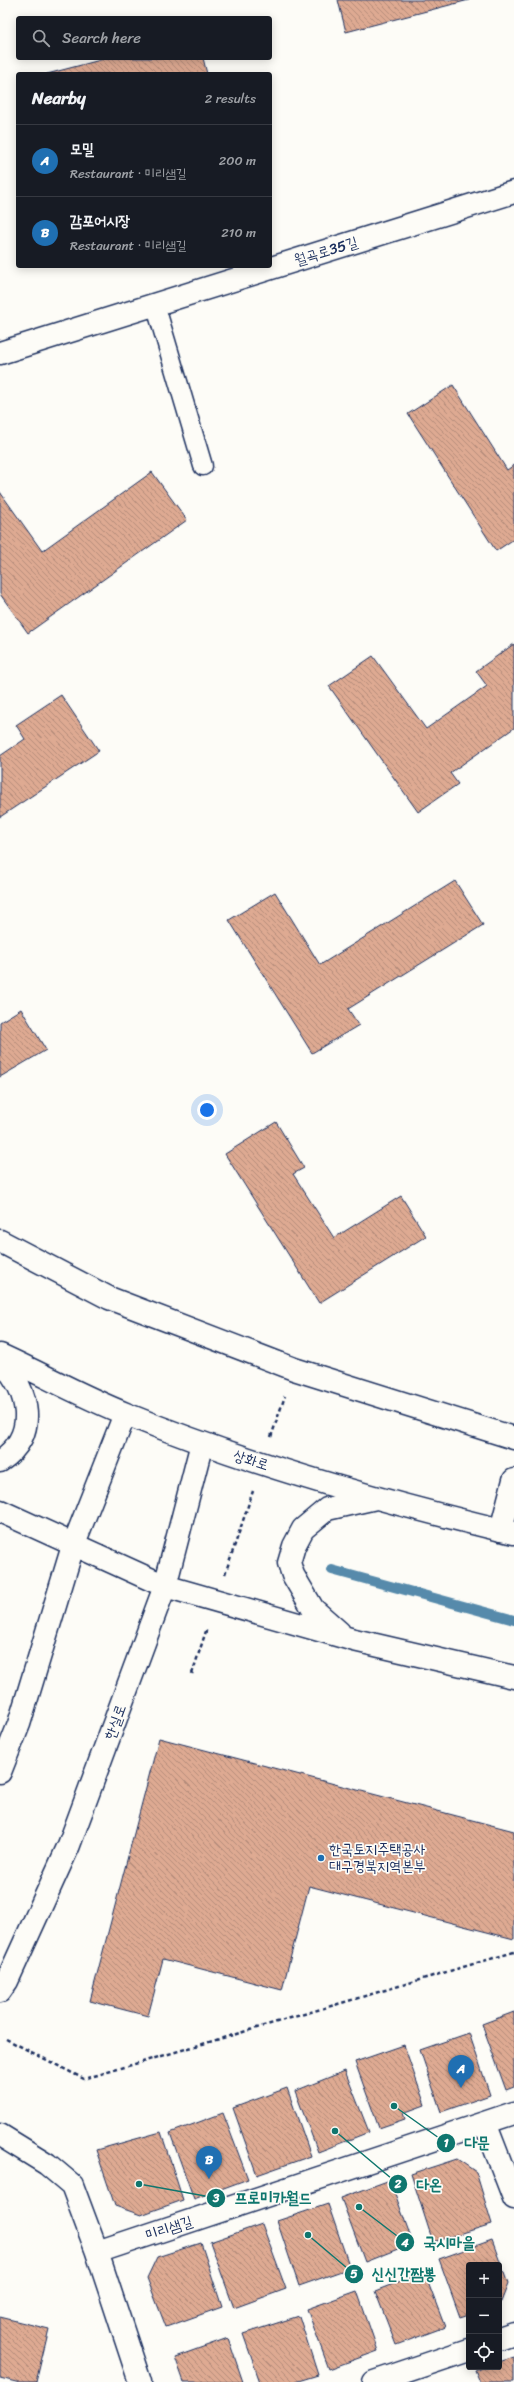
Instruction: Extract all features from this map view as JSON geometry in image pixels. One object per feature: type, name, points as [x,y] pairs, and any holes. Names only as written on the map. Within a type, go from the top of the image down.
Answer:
[{"type":"main road","name":"월곡로35길","points":[[272,267],[514,192]]},
{"type":"main road","name":"월곡로35길","points":[[0,353],[270,268]]},
{"type":"main road","points":[[0,1241],[109,1298],[294,1369],[514,1438]]},
{"type":"main road","name":"상화로","points":[[0,1354],[125,1414],[202,1443],[262,1464],[376,1498],[507,1532]]},
{"type":"main road","points":[[0,1360],[12,1372],[23,1396],[27,1426],[17,1448],[0,1461]]},
{"type":"main road","points":[[0,1772],[19,1724],[73,1546],[125,1414]]},
{"type":"main road","name":"한실로","points":[[0,1991],[7,1981],[69,1845],[165,1586],[202,1443]]},
{"type":"main road","points":[[507,1532],[514,1480]]},
{"type":"main road","points":[[344,1637],[313,1610],[293,1575],[289,1563],[294,1546],[303,1529],[327,1509],[376,1498]]},
{"type":"main road","points":[[0,1511],[73,1546],[165,1586],[344,1637],[514,1677]]},
{"type":"main road","name":"미리샘길","points":[[97,2252],[514,2113]]},
{"type":"main road","points":[[486,2123],[514,2198]]},
{"type":"main road","points":[[0,2136],[47,2164],[72,2185],[97,2252],[140,2382]]},
{"type":"main road","points":[[502,2338],[514,2334]]},
{"type":"main road","points":[[374,2382],[466,2351]]},
{"type":"lane","points":[[155,304],[204,466]]},
{"type":"path","points":[[192,1674],[294,1369]]},
{"type":"path","points":[[6,2039],[84,2079],[514,1952]]},
{"type":"building","points":[[338,0],[469,0],[346,32]]},
{"type":"building","points":[[100,60],[204,60],[206,72],[55,72]]},
{"type":"building","points":[[453,385],[507,470],[514,465],[514,539],[496,551],[408,414]]},
{"type":"building","points":[[152,472],[187,520],[28,633],[0,594],[0,492],[42,551]]},
{"type":"building","points":[[514,644],[514,728],[450,773],[458,784],[418,812],[329,686],[373,656],[426,729],[487,686],[476,671]]},
{"type":"building","points":[[61,695],[99,751],[0,817],[0,756],[25,739],[16,725]]},
{"type":"building","points":[[455,881],[483,925],[348,1009],[359,1025],[312,1053],[229,920],[275,892],[320,965]]},
{"type":"building","points":[[21,1009],[46,1050],[0,1077],[0,1022]]},
{"type":"building","points":[[276,1122],[304,1168],[293,1174],[334,1238],[401,1196],[426,1236],[319,1303],[225,1154]]},
{"type":"building","name":"한국토지주택공사 대구경북지역본부","points":[[159,1738],[514,1831],[514,1939],[309,1886],[282,1990],[163,1959],[148,2016],[90,2001]]},
{"type":"building","points":[[514,2012],[514,2087],[506,2090],[482,2024]]},
{"type":"building","points":[[469,2033],[490,2095],[441,2112],[420,2050]]},
{"type":"building","points":[[404,2045],[425,2105],[403,2113],[405,2119],[379,2128],[355,2062]]},
{"type":"building","points":[[345,2071],[369,2132],[318,2152],[295,2091]]},
{"type":"building","points":[[287,2088],[311,2156],[257,2175],[233,2108]]},
{"type":"building","points":[[223,2113],[248,2179],[194,2199],[170,2133]]},
{"type":"building","points":[[161,2132],[183,2200],[141,2215],[115,2206],[96,2150]]},
{"type":"building","points":[[457,2159],[476,2172],[492,2224],[433,2242],[411,2174]]},
{"type":"building","points":[[390,2180],[413,2243],[365,2262],[341,2198]]},
{"type":"building","points":[[328,2204],[350,2268],[299,2286],[277,2221]]},
{"type":"building","points":[[262,2224],[286,2289],[234,2308],[210,2242]]},
{"type":"building","points":[[492,2240],[500,2262],[466,2262],[466,2315],[460,2317],[439,2259]]},
{"type":"building","points":[[201,2243],[222,2307],[166,2327],[147,2278],[157,2257]]},
{"type":"building","points":[[502,2268],[508,2284],[502,2299]]},
{"type":"building","points":[[424,2272],[445,2327],[396,2345],[375,2291]]},
{"type":"building","points":[[357,2291],[378,2351],[329,2369],[307,2309]]},
{"type":"building","points":[[299,2316],[318,2375],[295,2382],[260,2382],[243,2334]]},
{"type":"building","points":[[0,2317],[49,2329],[36,2382],[16,2382],[0,2378]]},
{"type":"building","points":[[228,2338],[243,2382],[184,2382],[175,2357]]},
{"type":"building","points":[[514,2357],[514,2382],[480,2382],[475,2370],[502,2370],[502,2361]]},
{"type":"waterway","points":[[332,1570],[514,1620]]},
{"type":"place","name":"한국토지주택공사 대구경북지역본부","points":[[321,1858]]},
{"type":"place","name":"모밀","points":[[461,2088]]},
{"type":"place","name":"다문","points":[[394,2106]]},
{"type":"place","name":"다온","points":[[335,2131]]},
{"type":"place","name":"감포어시장","points":[[209,2179]]},
{"type":"place","name":"프로미카월드","points":[[139,2184]]},
{"type":"place","name":"국시마을","points":[[359,2207]]},
{"type":"place","name":"신신간짬뽕","points":[[308,2235]]}]
